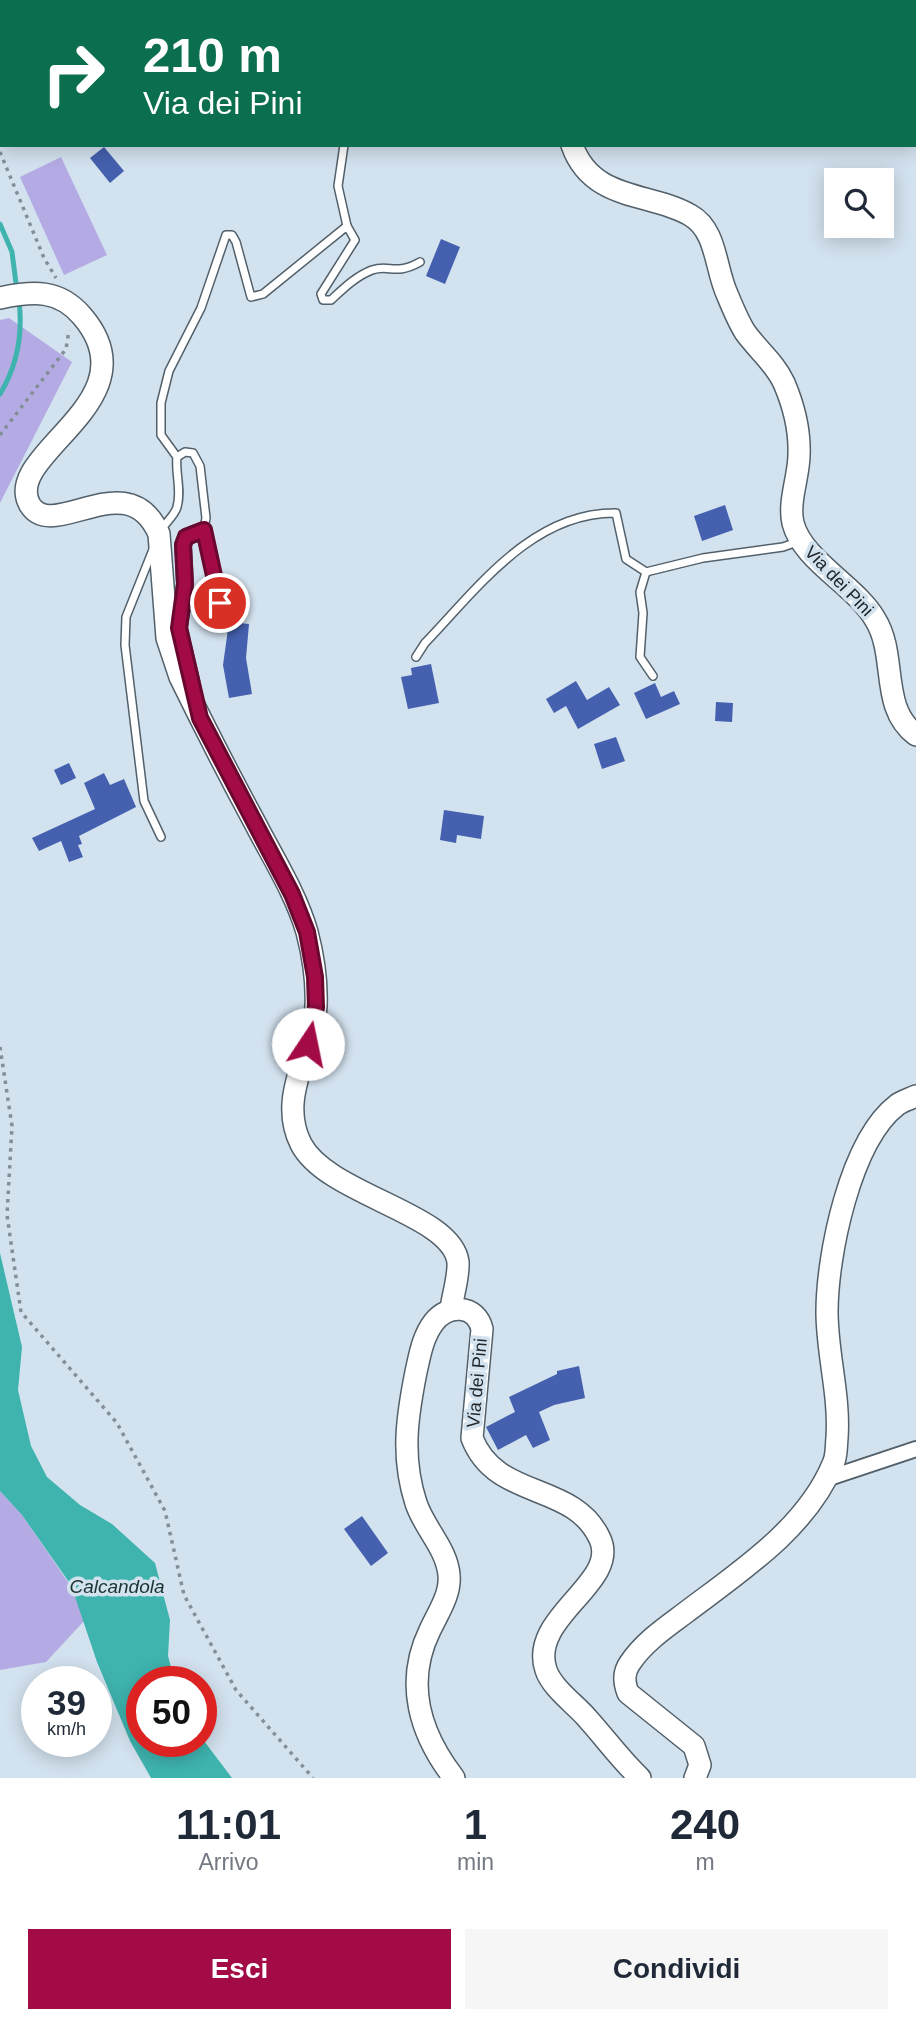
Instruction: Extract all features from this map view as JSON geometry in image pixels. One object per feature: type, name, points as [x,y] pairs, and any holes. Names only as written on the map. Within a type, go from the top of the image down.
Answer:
[{"type":"street","name":"Via dei Pini","points":[[573,147],[593,176],[627,196],[688,213],[701,222],[710,235],[726,293],[745,332],[783,380],[794,412],[799,454],[792,519],[801,541],[859,597],[876,620],[885,643],[894,709],[904,725],[916,735]]},
{"type":"street","points":[[0,298],[52,294],[72,305],[100,343],[104,361],[102,380],[83,409],[37,465],[30,480],[28,499],[36,512],[44,516],[62,515],[107,503],[129,504],[147,513],[159,534],[167,638],[180,677],[292,894],[307,932],[315,977],[316,1007],[292,1103],[294,1126],[298,1136],[316,1164],[411,1216],[445,1238],[458,1264],[451,1309],[433,1323],[423,1343],[405,1426],[405,1446],[416,1504],[440,1548],[449,1579],[449,1587],[423,1647],[416,1681],[416,1703],[427,1738],[454,1778]]},
{"type":"street","points":[[200,718],[179,628],[185,584],[183,545],[186,537],[204,530]]},
{"type":"street","points":[[695,1778],[700,1765],[694,1746],[628,1693],[624,1683],[625,1672],[651,1639],[748,1565],[781,1535],[826,1479],[835,1460],[839,1407],[827,1313],[834,1235],[860,1157],[876,1127],[897,1105],[916,1096]]},
{"type":"street","name":"Via dei Pini","points":[[451,1309],[470,1312],[477,1317],[482,1329],[472,1438],[478,1453],[490,1468],[504,1477],[568,1503],[582,1514],[602,1542],[603,1555],[598,1570],[548,1633],[545,1647],[546,1670],[565,1696],[640,1778]]},
{"type":"street","points":[[826,1479],[916,1449]]},
{"type":"lane","points":[[344,147],[338,186],[347,226],[355,240],[321,293],[323,300],[331,300],[356,279],[374,269],[404,271],[420,262]]},
{"type":"lane","points":[[161,837],[144,802],[125,645],[126,617],[159,534],[177,510],[180,489],[175,471],[177,457],[162,435],[161,404],[169,372],[201,308],[226,235],[232,235],[236,242],[251,297],[263,294],[347,226]]},
{"type":"lane","points":[[177,457],[184,452],[193,453],[200,466],[206,518],[204,530],[220,603],[234,615]]},
{"type":"lane","points":[[416,657],[425,643],[508,555],[536,538],[591,512],[616,513],[626,559],[646,572],[704,558],[783,547],[801,541]]},
{"type":"lane","points":[[646,572],[640,592],[643,613],[640,657],[653,676]]},
{"type":"path","points":[[0,152],[44,258]]},
{"type":"path","points":[[0,435],[66,349],[72,305]]},
{"type":"path","points":[[0,1047],[12,1126],[7,1215],[22,1312],[117,1423],[165,1511],[184,1595],[236,1690],[313,1778]]},
{"type":"shaded area","points":[[61,157],[107,255],[64,275],[20,177]]},
{"type":"shaded area","points":[[9,318],[72,362],[0,503],[0,320]]},
{"type":"shaded area","points":[[0,1491],[22,1515],[70,1585],[85,1620],[46,1662],[0,1670]]},
{"type":"water","name":"Calcandola","points":[[0,1253],[22,1347],[18,1390],[31,1446],[47,1477],[80,1505],[112,1524],[155,1563],[170,1620],[168,1656],[171,1666],[126,1666],[126,1731],[112,1698],[112,1666],[99,1666],[71,1585],[22,1515],[0,1491]]},
{"type":"water","name":"Calcandola","points":[[139,1757],[216,1757],[232,1778],[151,1778]]},
{"type":"building","points":[[104,147],[124,171],[110,183],[90,158]]},
{"type":"building","points":[[441,239],[460,247],[445,284],[426,276]]},
{"type":"building","points":[[725,505],[733,530],[702,541],[694,516]]},
{"type":"building","points":[[229,622],[249,624],[246,658],[252,694],[229,698],[223,665]]},
{"type":"building","points":[[431,664],[439,703],[408,709],[401,677],[412,675],[411,668]]},
{"type":"building","points":[[576,681],[587,700],[609,687],[620,705],[578,729],[566,706],[554,713],[546,699]]},
{"type":"building","points":[[655,683],[661,697],[674,691],[680,704],[646,719],[634,693]]},
{"type":"building","points":[[716,702],[733,703],[732,722],[715,721]]},
{"type":"building","points":[[616,737],[625,761],[602,769],[594,744]]},
{"type":"building","points":[[69,763],[76,778],[61,785],[54,770]]},
{"type":"building","points":[[104,773],[110,785],[124,779],[136,807],[79,836],[82,844],[78,845],[83,857],[69,862],[61,841],[39,851],[32,838],[95,809],[84,783]]},
{"type":"building","points":[[444,810],[484,816],[481,839],[457,835],[456,843],[440,840]]},
{"type":"building","points":[[579,1366],[585,1398],[554,1405],[539,1412],[550,1440],[533,1448],[526,1435],[498,1450],[486,1427],[515,1412],[509,1397],[557,1374],[557,1371]]},
{"type":"building","points":[[362,1516],[388,1553],[371,1566],[344,1529]]},
{"type":"waterway","points":[[0,224],[12,252],[17,291]]},
{"type":"waterway","points":[[0,394],[11,372],[17,349],[19,301]]},
{"type":"route","points":[[220,603],[204,530],[197,530],[186,537],[183,545],[185,584],[179,628],[200,718],[292,894],[307,932],[315,977],[316,1007],[308,1044]]}]
